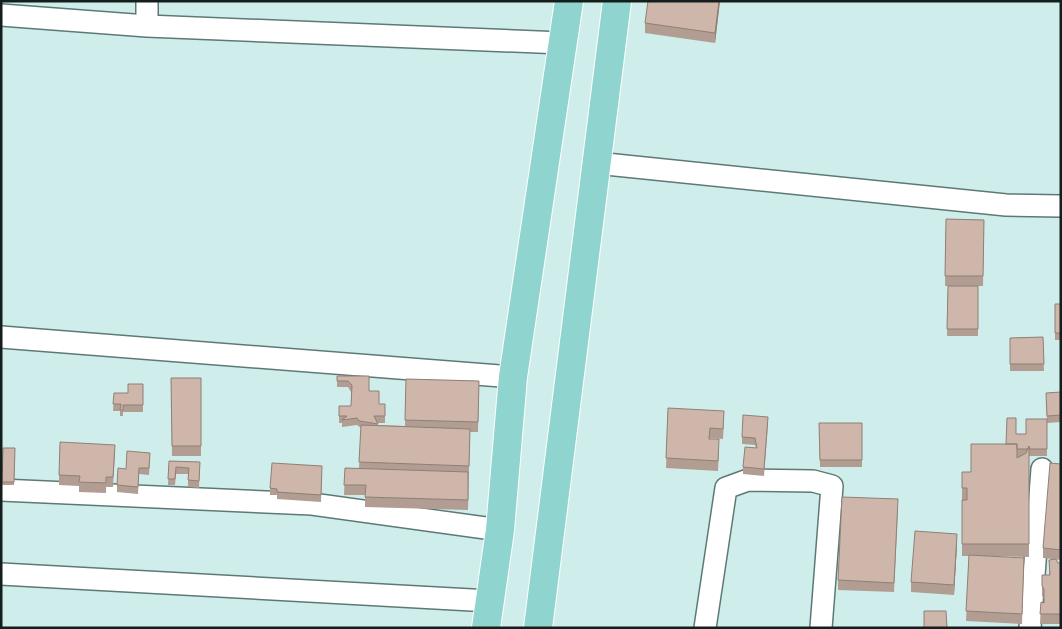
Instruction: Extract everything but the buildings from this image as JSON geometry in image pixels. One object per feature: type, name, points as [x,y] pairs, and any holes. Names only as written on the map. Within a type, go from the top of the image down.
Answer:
[{"type":"main road","points":[[486,628],[500,530],[513,377],[569,1]]},
{"type":"main road","points":[[538,628],[617,1]]},
{"type":"street","points":[[147,1],[147,26]]},
{"type":"street","points":[[1,15],[147,26],[562,43]]},
{"type":"street","points":[[596,163],[1006,205],[1061,206]]},
{"type":"street","points":[[1,337],[513,377]]},
{"type":"street","points":[[1030,628],[1042,469]]},
{"type":"street","points":[[705,628],[726,488],[748,480],[813,481],[832,486],[821,628]]},
{"type":"street","points":[[1,490],[312,504],[500,530]]},
{"type":"street","points":[[1,574],[490,601]]}]
